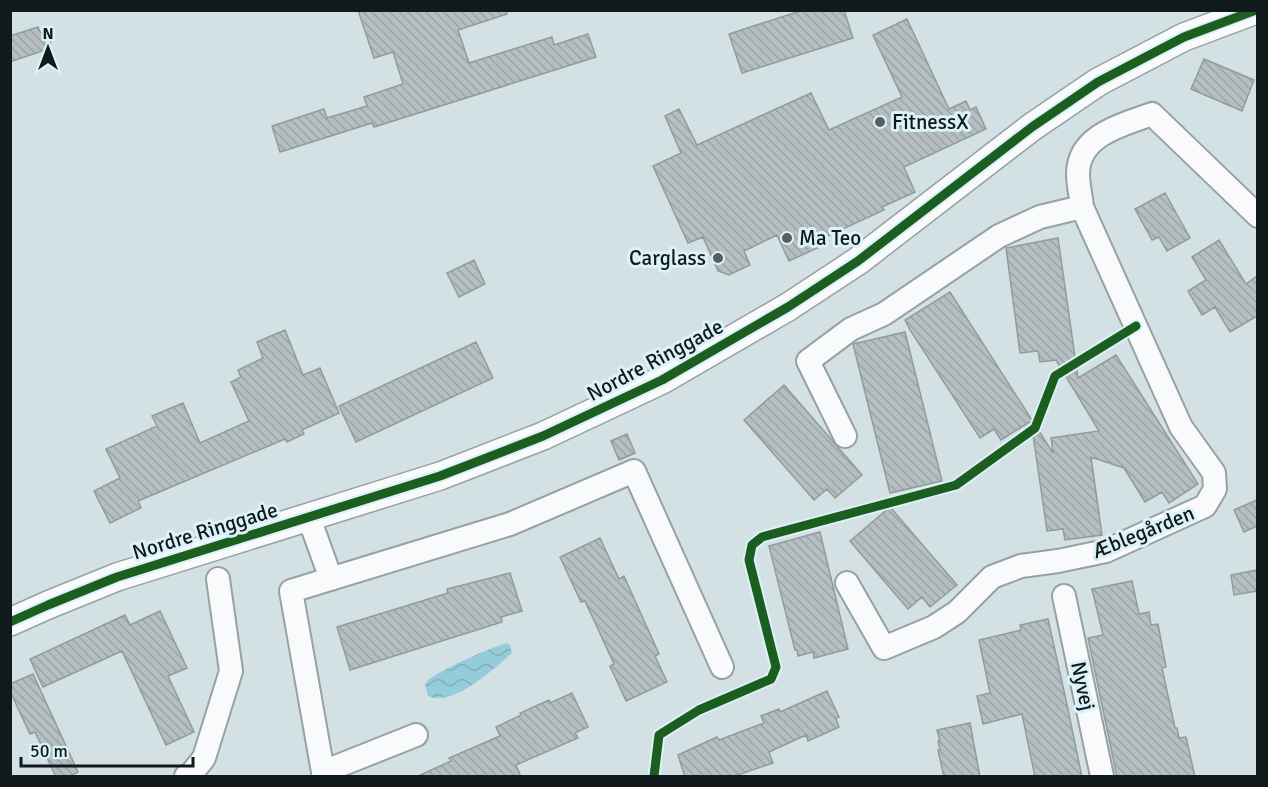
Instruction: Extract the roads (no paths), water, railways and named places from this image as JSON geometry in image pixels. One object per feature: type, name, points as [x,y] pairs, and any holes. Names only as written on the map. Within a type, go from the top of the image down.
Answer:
[{"type":"street","name":"Nordre Ringgade","points":[[10,622],[117,577],[440,476],[543,436],[662,380],[788,308],[858,261],[1032,127],[1098,82],[1184,37],[1256,10]]},
{"type":"street","name":"Æblegården","points":[[847,582],[884,648],[934,627],[957,612],[992,577],[1021,566],[1107,551],[1204,506],[1215,489],[1214,473],[1181,427],[1082,207],[1078,175],[1079,163],[1089,143],[1099,135],[1152,114],[1257,216]]},
{"type":"street","points":[[845,436],[808,362],[851,329],[884,314],[999,236],[1040,217],[1082,207]]},
{"type":"street","points":[[416,735],[323,772],[291,591],[510,524],[634,471],[722,667]]},
{"type":"street","name":"Nordre Ringgade","points":[[309,518],[331,579]]},
{"type":"street","points":[[186,777],[204,758],[231,671],[218,579]]},
{"type":"street","name":"Nyvej","points":[[1064,596],[1102,777]]},
{"type":"water","points":[[506,643],[510,645],[512,653],[473,685],[449,696],[438,698],[428,696],[425,684],[430,679],[462,661]]},
{"type":"place","name":"FitnessX","points":[[880,122]]},
{"type":"place","name":"Ma Teo","points":[[787,238]]},
{"type":"place","name":"Carglass","points":[[718,258]]}]
